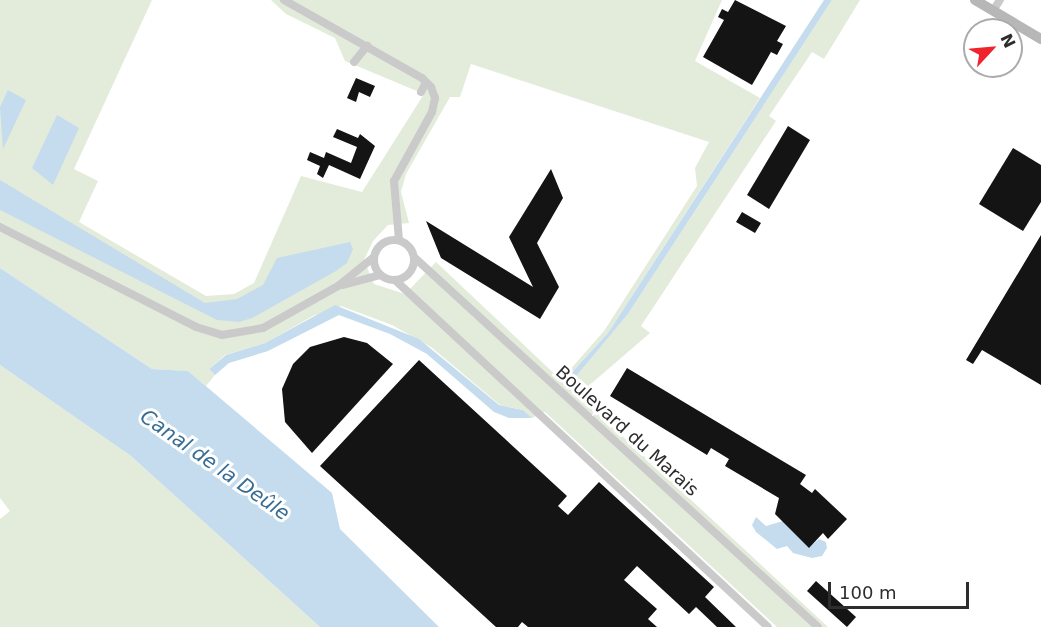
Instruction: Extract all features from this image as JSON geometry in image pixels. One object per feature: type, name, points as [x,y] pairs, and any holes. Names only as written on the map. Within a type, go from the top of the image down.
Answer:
[{"type":"street","points":[[284,0],[426,82],[434,93],[432,112],[394,181],[399,240]]},
{"type":"street","points":[[975,0],[1041,39]]},
{"type":"street","points":[[993,11],[1000,0]]},
{"type":"street","points":[[354,62],[367,46]]},
{"type":"street","points":[[421,92],[426,82]]},
{"type":"street","points":[[0,227],[216,335],[256,331],[338,286],[374,257],[380,245],[399,240],[410,246],[415,258],[407,276],[395,280]]},
{"type":"street","points":[[374,257],[380,275]]},
{"type":"street","name":"Boulevard du Marais","points":[[415,258],[818,627]]},
{"type":"street","points":[[338,286],[380,275],[395,280],[768,627]]},
{"type":"green space","points":[[0,0],[152,0],[74,169],[98,181],[79,222],[206,296],[234,294],[254,283],[301,176],[362,192],[424,94],[345,61],[335,38],[286,14],[271,0],[722,0],[695,61],[760,98],[608,333],[563,382],[568,386],[628,314],[832,0],[860,0],[824,59],[812,52],[769,116],[776,121],[641,326],[650,333],[578,395],[828,627],[777,627],[545,412],[532,418],[523,410],[500,405],[431,347],[392,325],[341,306],[313,316],[265,343],[225,355],[209,369],[215,375],[206,386],[188,371],[152,369],[0,268]],"holes":[[[471,64],[709,142],[695,168],[697,186],[604,331],[561,380],[436,262],[405,294],[374,284],[364,260],[373,241],[388,225],[409,223],[401,192],[406,174],[450,97],[460,97]]]},
{"type":"green space","points":[[0,365],[131,456],[320,627],[0,627],[0,519],[10,511],[0,498]]},
{"type":"water","points":[[824,0],[832,0],[628,314],[568,386],[563,382],[608,333]]},
{"type":"water","points":[[8,90],[26,100],[3,149],[0,107]]},
{"type":"water","points":[[57,115],[79,128],[53,185],[32,168]]},
{"type":"water","points":[[0,180],[205,303],[237,299],[263,285],[277,258],[350,242],[353,249],[347,263],[336,271],[252,318],[239,322],[217,320],[0,210]]},
{"type":"water","name":"Canal de la Deûle","points":[[0,268],[152,369],[188,371],[332,493],[340,529],[439,627],[320,627],[131,456],[0,365]]},
{"type":"water","points":[[335,305],[419,339],[499,405],[523,410],[532,418],[509,418],[494,412],[427,354],[390,334],[339,315],[268,351],[229,363],[215,375],[209,369],[226,355],[265,343]]},
{"type":"water","points":[[756,517],[766,526],[783,521],[809,547],[819,539],[826,542],[827,548],[822,556],[812,558],[793,553],[787,546],[777,549],[756,532],[752,525]]},
{"type":"building","points":[[735,0],[786,26],[777,41],[783,44],[777,55],[771,52],[752,85],[703,57],[724,20],[718,17],[722,9],[728,12]]},
{"type":"building","points":[[356,78],[375,86],[370,97],[359,92],[356,102],[347,98]]},
{"type":"building","points":[[788,126],[810,140],[769,209],[747,195]]},
{"type":"building","points":[[337,129],[358,138],[360,134],[375,146],[360,179],[329,165],[323,178],[317,174],[320,166],[307,160],[310,152],[324,158],[326,152],[351,163],[357,147],[333,137]]},
{"type":"building","points":[[1013,148],[1041,165],[1041,202],[1023,231],[979,204]]},
{"type":"building","points":[[551,169],[563,198],[537,243],[559,287],[540,319],[441,258],[426,221],[533,287],[509,237]]},
{"type":"building","points":[[742,212],[761,223],[755,233],[736,222]]},
{"type":"building","points":[[1041,235],[1041,385],[982,350],[973,364],[966,360]]},
{"type":"building","points":[[344,337],[367,343],[393,364],[312,453],[285,422],[282,389],[293,364],[310,347]]},
{"type":"building","points":[[419,360],[567,496],[558,506],[568,515],[599,482],[714,587],[705,597],[736,627],[717,627],[696,607],[689,614],[637,566],[624,580],[657,609],[648,619],[657,627],[528,627],[522,622],[518,627],[496,627],[320,466]]},
{"type":"building","points":[[627,368],[806,475],[800,484],[812,493],[815,489],[847,519],[828,539],[823,533],[809,548],[775,514],[779,498],[725,466],[729,459],[711,448],[707,455],[610,396]]},
{"type":"building","points":[[816,581],[856,617],[847,627],[807,591]]}]
